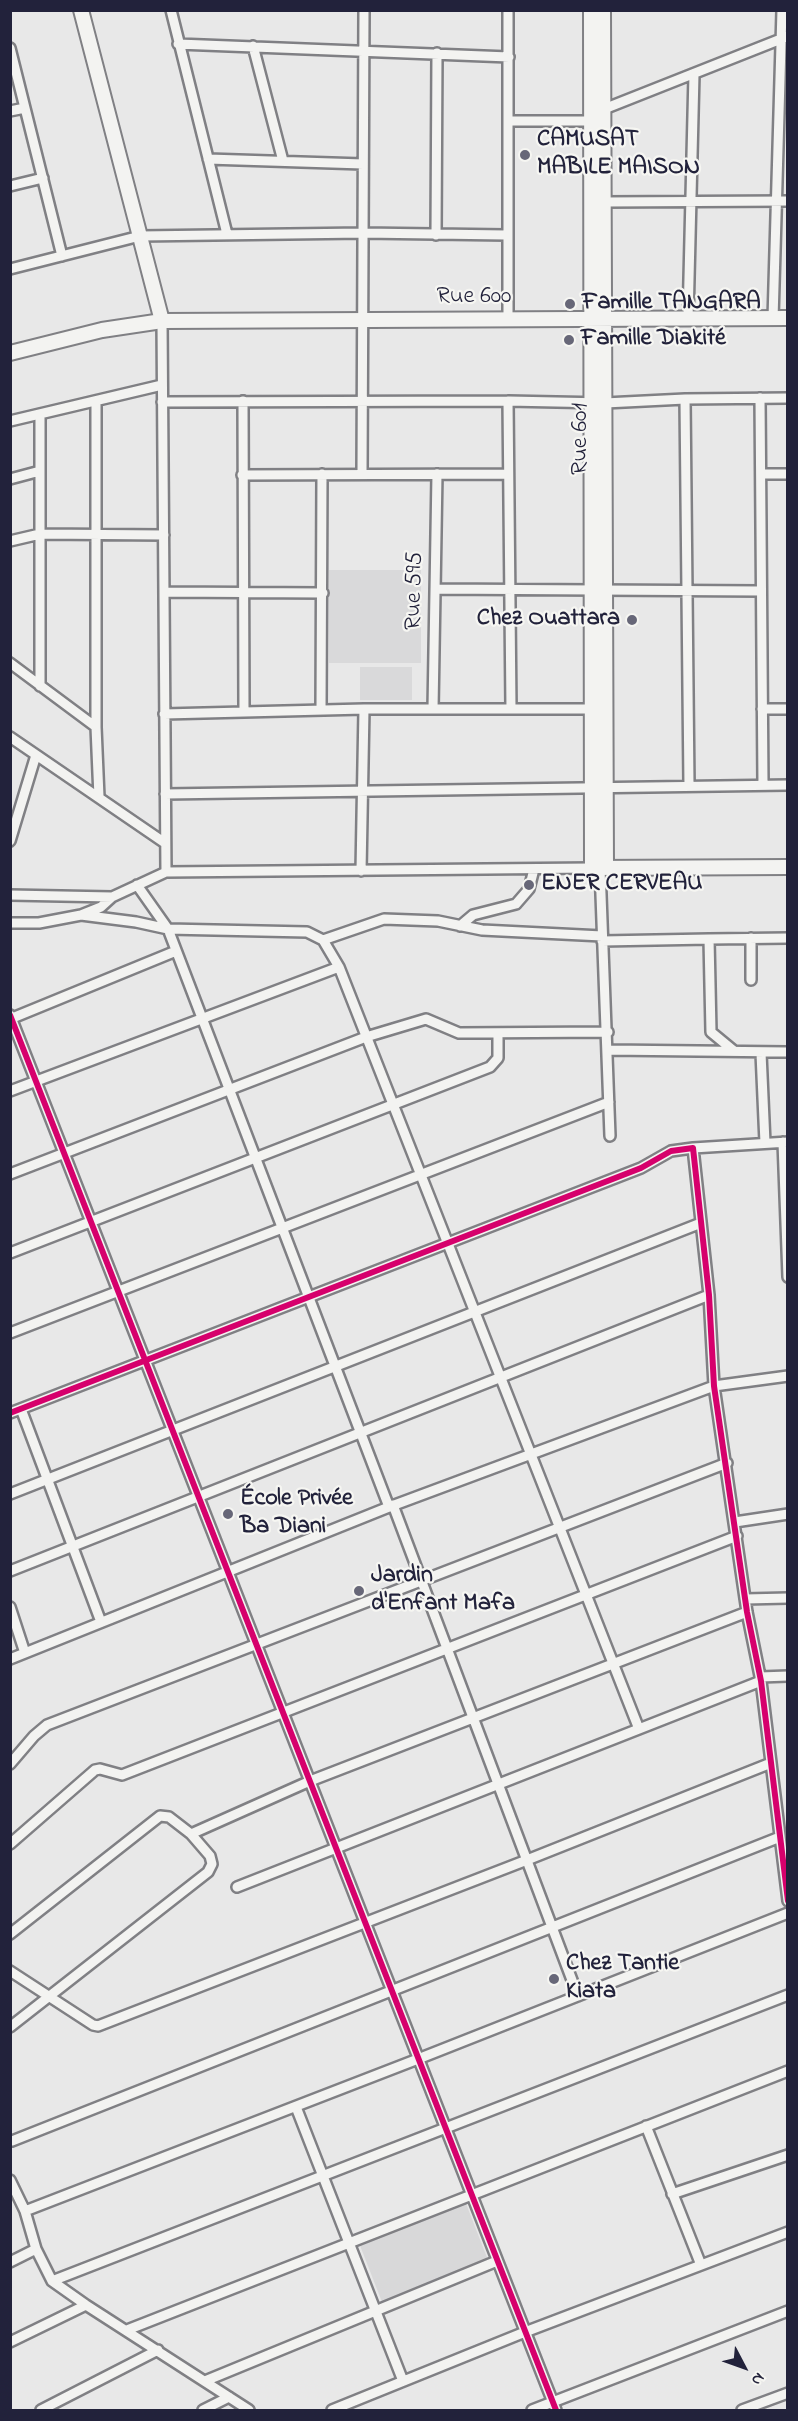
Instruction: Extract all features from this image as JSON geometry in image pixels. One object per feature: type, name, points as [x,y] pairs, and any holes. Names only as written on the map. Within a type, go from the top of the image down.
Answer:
[{"type":"street","points":[[81,10],[162,321],[166,872]]},
{"type":"street","points":[[171,10],[227,234]]},
{"type":"street","points":[[362,474],[364,10]]},
{"type":"street","points":[[508,10],[506,235],[508,321]]},
{"type":"street","name":"Rue 601","points":[[591,10],[591,121],[598,320],[600,868]]},
{"type":"street","name":"Rue 601","points":[[598,320],[604,202],[603,10]]},
{"type":"street","points":[[773,319],[784,38],[782,10]]},
{"type":"street","points":[[604,109],[784,38]]},
{"type":"street","points":[[178,44],[509,57]]},
{"type":"street","points":[[253,46],[283,161]]},
{"type":"street","points":[[10,48],[62,256]]},
{"type":"street","points":[[436,235],[437,53]]},
{"type":"street","points":[[688,319],[694,74]]},
{"type":"street","points":[[10,111],[25,108]]},
{"type":"street","points":[[508,121],[591,121]]},
{"type":"street","points":[[208,159],[363,164]]},
{"type":"street","points":[[10,186],[43,178]]},
{"type":"street","points":[[604,202],[788,201]]},
{"type":"street","points":[[10,269],[140,236],[363,233],[506,235]]},
{"type":"street","name":"Rue 600","points":[[10,353],[102,330],[162,321],[788,318]]},
{"type":"street","points":[[10,421],[162,385]]},
{"type":"street","points":[[760,398],[764,785]]},
{"type":"street","points":[[162,402],[598,403],[788,398]]},
{"type":"street","points":[[685,399],[689,786]]},
{"type":"street","points":[[96,401],[96,727],[99,797]]},
{"type":"street","points":[[243,401],[244,711]]},
{"type":"street","points":[[508,401],[511,709]]},
{"type":"street","points":[[40,414],[40,686]]},
{"type":"street","points":[[10,479],[40,471]]},
{"type":"street","points":[[321,710],[322,474]]},
{"type":"street","name":"Rue 595","points":[[433,709],[437,474]]},
{"type":"street","points":[[242,475],[507,474]]},
{"type":"street","points":[[761,474],[788,474]]},
{"type":"street","points":[[10,541],[40,534],[164,535]]},
{"type":"street","points":[[435,590],[761,591]]},
{"type":"street","points":[[165,592],[323,593]]},
{"type":"street","points":[[10,663],[96,727]]},
{"type":"street","points":[[164,714],[364,709],[599,709]]},
{"type":"street","points":[[361,871],[364,709]]},
{"type":"street","points":[[762,709],[788,709]]},
{"type":"street","points":[[10,737],[165,843]]},
{"type":"street","points":[[10,841],[36,755]]},
{"type":"street","points":[[165,794],[788,785]]},
{"type":"street","points":[[10,924],[39,923],[81,915],[101,907],[112,897],[166,872],[788,867]]},
{"type":"street","points":[[600,868],[608,1032],[610,1136]]},
{"type":"street","points":[[460,926],[473,915],[516,904],[529,889],[534,869]]},
{"type":"street","points":[[136,885],[168,929],[360,1433],[422,1581],[578,1996]]},
{"type":"street","points":[[10,895],[112,897]]},
{"type":"street","points":[[81,915],[136,922],[168,929],[307,932],[324,940],[339,967],[639,1729]]},
{"type":"street","points":[[324,940],[384,919],[438,921],[482,930],[602,938],[788,938]]},
{"type":"street","points":[[751,938],[752,981]]},
{"type":"street","points":[[709,939],[711,1032],[734,1051]]},
{"type":"street","points":[[176,951],[11,1018],[554,2406]]},
{"type":"street","points":[[10,1090],[339,967]]},
{"type":"street","points":[[10,1174],[366,1037],[426,1019],[459,1033],[608,1032]]},
{"type":"street","points":[[10,1253],[255,1156],[490,1067],[498,1058],[498,1033]]},
{"type":"street","points":[[608,1050],[788,1052]]},
{"type":"street","points":[[761,1053],[765,1143]]},
{"type":"street","points":[[10,1333],[609,1102]]},
{"type":"street","points":[[10,1413],[640,1168],[671,1151],[785,1142],[788,1277]]},
{"type":"street","points":[[693,1148],[709,1295],[714,1386],[747,1612],[760,1679],[788,1901]]},
{"type":"street","points":[[10,1494],[701,1222]]},
{"type":"street","points":[[10,1571],[709,1295]]},
{"type":"street","points":[[10,1659],[391,1506],[714,1386],[788,1376]]},
{"type":"street","points":[[21,1409],[101,1622]]},
{"type":"street","points":[[10,1764],[34,1736],[48,1725],[727,1463]]},
{"type":"street","points":[[735,1522],[788,1514]]},
{"type":"street","points":[[10,1844],[95,1770],[100,1769],[122,1775],[736,1536]]},
{"type":"street","points":[[745,1599],[788,1598]]},
{"type":"street","points":[[10,1607],[26,1653]]},
{"type":"street","points":[[190,1834],[310,1781],[747,1612]]},
{"type":"street","points":[[237,1887],[760,1679],[788,1676]]},
{"type":"street","points":[[10,1971],[93,2025],[98,2026],[771,1763]]},
{"type":"street","points":[[10,1934],[160,1816],[169,1817],[190,1834],[210,1856],[212,1864],[208,1872],[10,2027]]},
{"type":"street","points":[[12,2141],[780,1837]]},
{"type":"street","points":[[25,2211],[788,1913]]},
{"type":"street","points":[[52,2281],[788,1995]]},
{"type":"street","points":[[127,2330],[788,2071]]},
{"type":"street","points":[[296,2107],[403,2381]]},
{"type":"street","points":[[646,2126],[701,2265]]},
{"type":"street","points":[[672,2194],[788,2155]]},
{"type":"street","points":[[10,2180],[25,2211],[36,2248],[52,2281],[249,2410]]},
{"type":"street","points":[[332,2410],[525,2332],[788,2232]]},
{"type":"street","points":[[10,2262],[36,2248]]},
{"type":"street","points":[[205,2381],[497,2261]]},
{"type":"street","points":[[10,2342],[86,2305]]},
{"type":"street","points":[[532,2410],[554,2406],[788,2311]]},
{"type":"street","points":[[41,2410],[158,2350]]},
{"type":"street","points":[[742,2410],[788,2393]]},
{"type":"street","points":[[203,2410],[229,2397]]},
{"type":"shaded area","points":[[329,570],[421,570],[421,663],[329,663]]},
{"type":"shaded area","points":[[360,667],[412,667],[412,700],[360,700]]},
{"type":"shaded area","points":[[465,2201],[488,2260],[382,2302],[359,2243]]},
{"type":"cycle path","points":[[10,1015],[556,2410]]},
{"type":"cycle path","points":[[10,1413],[641,1168],[671,1151],[693,1148],[709,1295],[714,1386],[747,1612],[761,1681],[788,1901]]},
{"type":"place","name":"CAMUSAT MABILE MAISON","points":[[525,155]]},
{"type":"place","name":"Famille TANGARA","points":[[570,304]]},
{"type":"place","name":"Famille Diakité","points":[[569,340]]},
{"type":"place","name":"Chez Ouattara","points":[[632,620]]},
{"type":"place","name":"ENER CERVEAU","points":[[529,885]]},
{"type":"place","name":"École Privée Ba Diani","points":[[228,1514]]},
{"type":"place","name":"Jardin d'Enfant Mafa","points":[[359,1591]]},
{"type":"place","name":"Chez Tantie Kiata","points":[[554,1979]]}]
